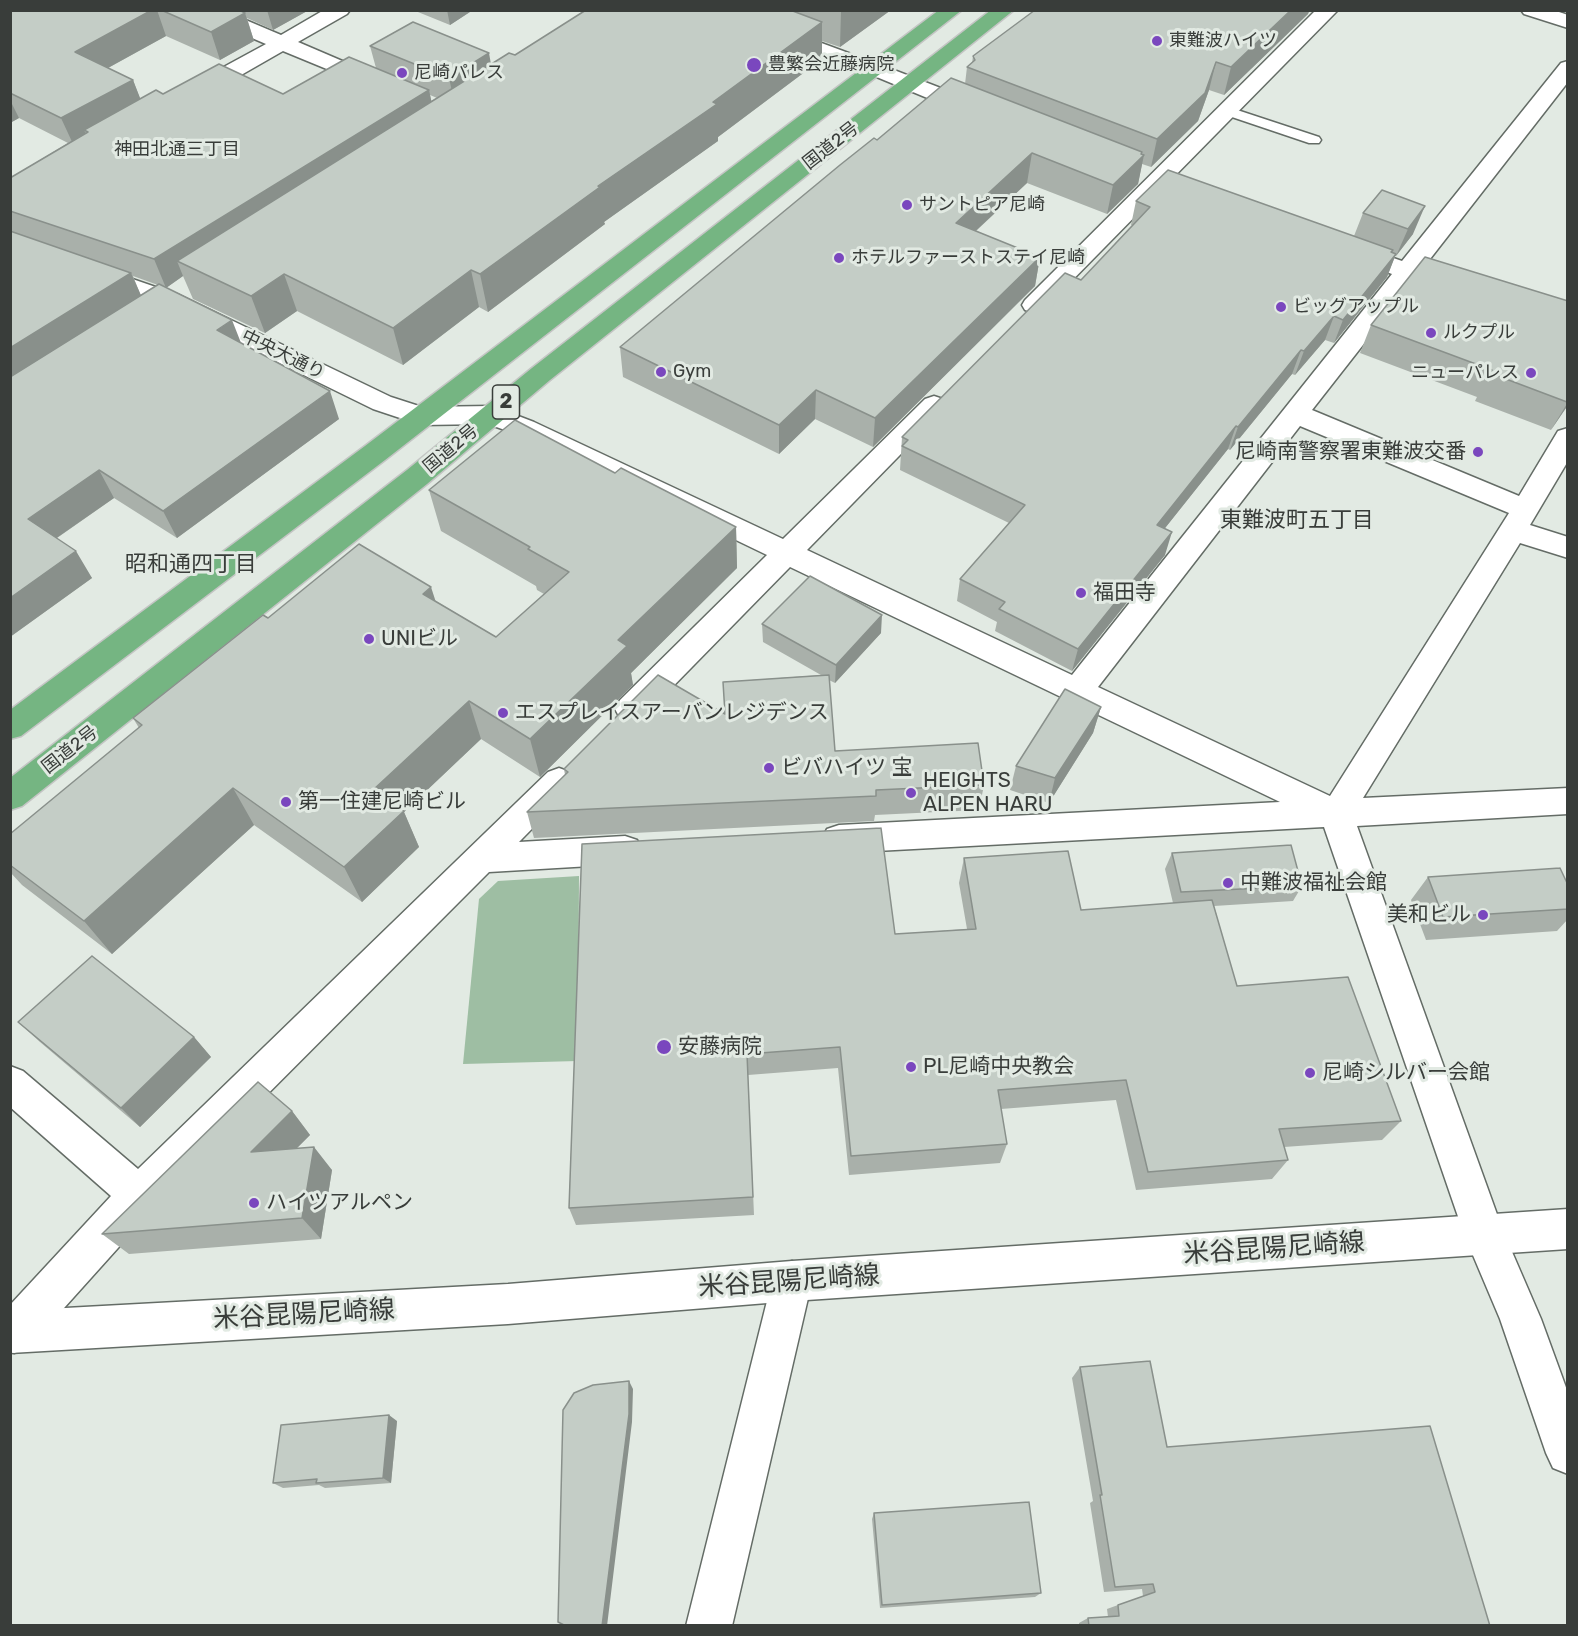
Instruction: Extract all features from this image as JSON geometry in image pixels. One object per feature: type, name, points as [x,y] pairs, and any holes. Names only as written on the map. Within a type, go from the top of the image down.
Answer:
[{"type":"highway","name":"国道2号","points":[[10,727],[422,416],[952,10]]},
{"type":"highway","name":"国道2号","points":[[10,797],[1004,10]]},
{"type":"street","points":[[203,10],[392,89]]},
{"type":"street","points":[[178,101],[340,10]]},
{"type":"street","points":[[712,10],[874,69],[993,116]]},
{"type":"street","points":[[1014,325],[1328,10]]},
{"type":"street","points":[[1531,10],[1568,22]]},
{"type":"street","points":[[1077,691],[1568,67]]},
{"type":"street","points":[[1327,242],[1406,271],[1481,293]]},
{"type":"street","name":"中央大通り","points":[[10,244],[170,300],[382,403],[422,416],[491,415]]},
{"type":"street","points":[[148,314],[192,287]]},
{"type":"street","points":[[615,725],[956,384]]},
{"type":"street","points":[[1294,413],[1519,519],[1568,548]]},
{"type":"street","points":[[491,415],[525,428],[788,551],[1336,814],[1484,1234],[1520,1319],[1568,1453]]},
{"type":"street","points":[[1336,814],[1568,437]]},
{"type":"street","points":[[12,1332],[139,1196],[582,758]]},
{"type":"street","points":[[806,841],[1568,801]]},
{"type":"street","points":[[483,858],[650,849]]},
{"type":"street","points":[[10,1083],[139,1196]]},
{"type":"street","name":"米谷昆陽尼崎線","points":[[12,1332],[508,1304],[792,1281],[1568,1229]]},
{"type":"street","points":[[708,1626],[792,1281]]},
{"type":"lane","points":[[1228,111],[1314,140]]},
{"type":"green space","points":[[579,876],[578,1061],[463,1064],[479,899],[498,881]]},
{"type":"building","points":[[10,10],[152,10],[75,52],[133,80],[61,118],[10,93]]},
{"type":"building","points":[[161,10],[239,10],[245,13],[211,32]]},
{"type":"building","points":[[586,10],[790,10],[822,22],[713,102],[717,104],[598,186],[600,187],[480,274],[471,270],[393,328],[284,274],[251,296],[177,261],[509,53],[515,55]]},
{"type":"building","points":[[1035,10],[1291,10],[1231,67],[1216,62],[1205,93],[1157,139],[967,67],[975,60],[973,56]]},
{"type":"building","points":[[413,22],[489,53],[449,78],[370,46]]},
{"type":"building","points":[[349,57],[429,90],[154,259],[10,211],[10,178],[88,132],[84,130],[156,90],[163,94],[219,64],[283,94]]},
{"type":"building","points":[[951,78],[1142,152],[1141,154],[1144,155],[1113,185],[1032,153],[956,223],[1040,257],[875,418],[816,390],[779,425],[620,347],[840,165],[874,138],[877,140]]},
{"type":"building","points":[[1168,170],[1393,250],[1391,252],[1396,254],[1343,320],[1334,316],[1304,351],[1301,350],[1238,427],[1236,426],[1157,525],[1172,532],[1078,649],[999,609],[1005,602],[960,579],[1025,505],[902,446],[908,440],[902,437],[1065,273],[1081,280],[1150,207],[1136,201]]},
{"type":"building","points":[[1382,190],[1425,206],[1408,229],[1363,213]]},
{"type":"building","points":[[10,231],[131,273],[10,348]]},
{"type":"building","points":[[1425,257],[1568,301],[1567,402],[1490,373],[1492,370],[1371,325]]},
{"type":"building","points":[[159,284],[232,320],[217,330],[330,391],[163,511],[99,470],[28,519],[76,551],[10,598],[10,377]]},
{"type":"building","points":[[515,420],[615,473],[621,468],[736,527],[618,640],[627,646],[530,739],[469,701],[373,790],[404,811],[344,867],[233,788],[84,921],[10,865],[10,834],[142,725],[133,718],[263,615],[268,618],[359,544],[431,587],[423,594],[496,637],[569,572],[528,549],[530,547],[429,490]]},
{"type":"building","points":[[810,576],[882,615],[836,665],[762,624]]},
{"type":"building","points":[[658,675],[725,714],[723,682],[829,675],[835,751],[978,743],[984,785],[876,790],[876,796],[527,812],[568,772],[564,769]]},
{"type":"building","points":[[1065,689],[1101,707],[1055,778],[1016,766]]},
{"type":"building","points":[[881,828],[895,934],[976,929],[964,858],[1068,851],[1081,910],[1212,900],[1237,986],[1348,977],[1401,1121],[1279,1129],[1288,1160],[1148,1172],[1126,1080],[998,1090],[1007,1144],[851,1156],[840,1047],[747,1054],[753,1197],[569,1208],[582,844]]},
{"type":"building","points":[[1291,845],[1302,886],[1181,892],[1172,853]]},
{"type":"building","points":[[1560,868],[1568,885],[1568,909],[1443,917],[1428,877]]},
{"type":"building","points":[[92,956],[194,1037],[121,1108],[18,1022]]},
{"type":"building","points":[[258,1082],[292,1111],[251,1152],[314,1147],[302,1218],[102,1234]]},
{"type":"building","points":[[1150,1361],[1167,1447],[1430,1426],[1490,1626],[1089,1626],[1088,1618],[1119,1616],[1118,1605],[1155,1592],[1153,1584],[1115,1587],[1080,1367]]},
{"type":"building","points":[[629,1381],[629,1414],[602,1626],[566,1626],[558,1622],[563,1410],[574,1393],[593,1385]]},
{"type":"building","points":[[389,1415],[383,1478],[316,1483],[317,1479],[273,1483],[281,1425]]},
{"type":"building","points":[[1029,1502],[1041,1593],[882,1605],[874,1513]]},
{"type":"place","name":"東難波ハイツ","points":[[1157,41]]},
{"type":"place","name":"豊繁会近藤病院","points":[[754,65]]},
{"type":"place","name":"尼崎パレス","points":[[402,73]]},
{"type":"place","name":"サントピア尼崎","points":[[907,205]]},
{"type":"place","name":"ホテルファーストステイ尼崎","points":[[839,258]]},
{"type":"place","name":"ビッグアップル","points":[[1281,307]]},
{"type":"place","name":"ルクプル","points":[[1431,333]]},
{"type":"place","name":"Gym","points":[[661,372]]},
{"type":"place","name":"ニューパレス","points":[[1531,373]]},
{"type":"place","name":"尼崎南警察署東難波交番","points":[[1478,452]]},
{"type":"place","name":"福田寺","points":[[1081,593]]},
{"type":"place","name":"UNIビル","points":[[369,639]]},
{"type":"place","name":"エスプレイスアーバンレジデンス","points":[[503,713]]},
{"type":"place","name":"ビバハイツ 宝","points":[[769,768]]},
{"type":"place","name":"HEIGHTS ALPEN HARU","points":[[911,793]]},
{"type":"place","name":"第一住建尼崎ビル","points":[[286,802]]},
{"type":"place","name":"中難波福祉会館","points":[[1228,883]]},
{"type":"place","name":"美和ビル","points":[[1483,915]]},
{"type":"place","name":"安藤病院","points":[[664,1047]]},
{"type":"place","name":"PL尼崎中央教会","points":[[911,1067]]},
{"type":"place","name":"尼崎シルバー会館","points":[[1310,1073]]},
{"type":"place","name":"ハイツアルペン","points":[[254,1203]]},
{"type":"district","name":"神田北通三丁目","points":[[177,150]]},
{"type":"district","name":"東難波町五丁目","points":[[1297,521]]},
{"type":"district","name":"昭和通四丁目","points":[[191,565]]}]
